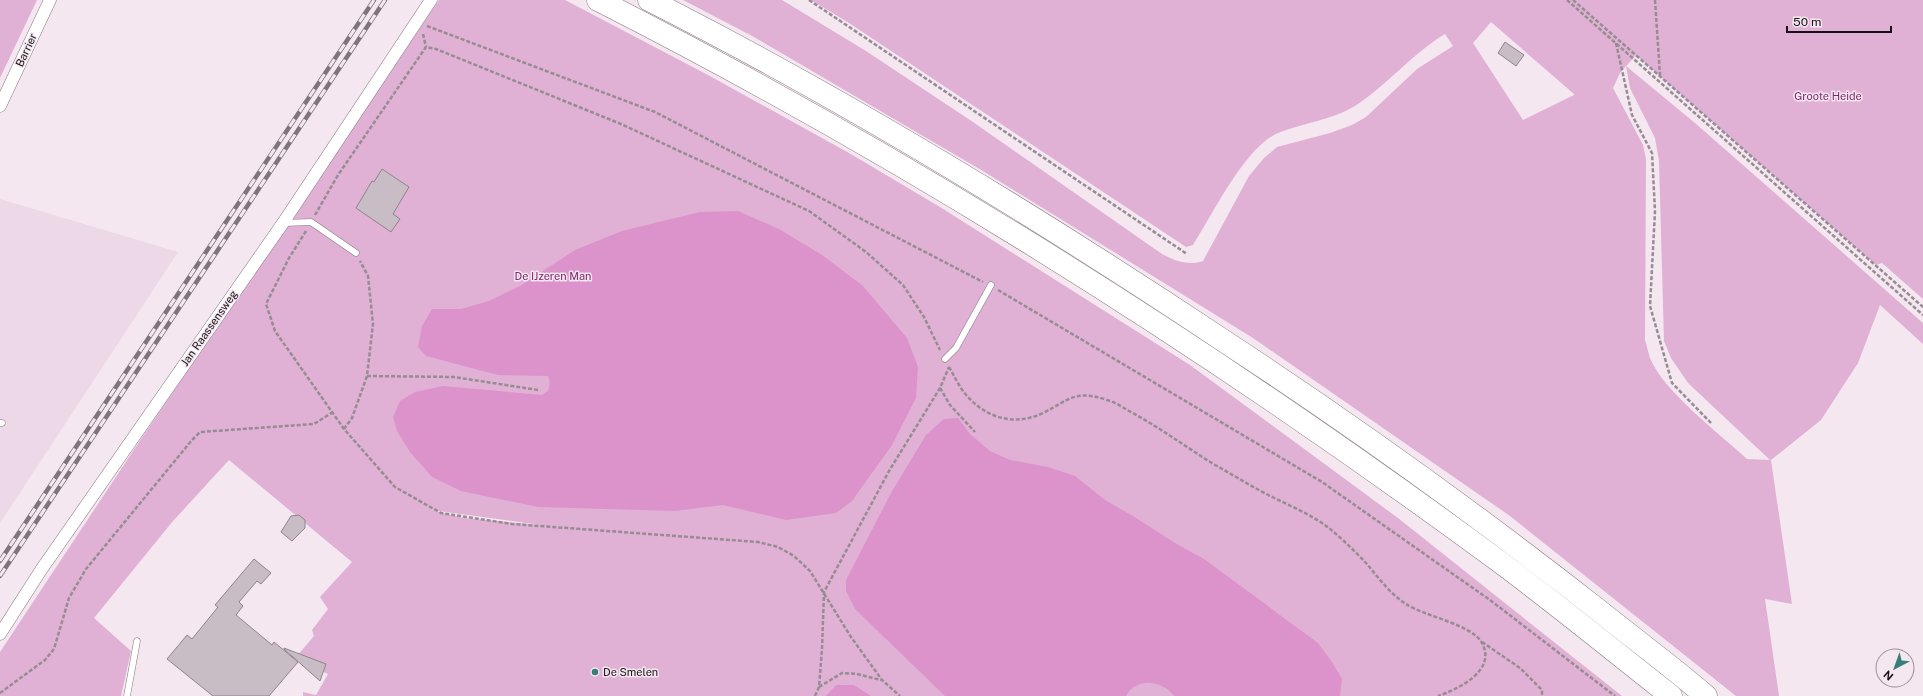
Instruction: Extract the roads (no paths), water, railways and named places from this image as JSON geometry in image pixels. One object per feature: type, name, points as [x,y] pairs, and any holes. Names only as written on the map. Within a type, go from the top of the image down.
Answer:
[{"type":"highway","points":[[598,0],[689,46],[876,150],[1127,304],[1317,432],[1499,561],[1671,696]]},
{"type":"highway","points":[[649,0],[856,111],[977,183],[1136,282],[1328,410],[1511,542],[1706,696]]},
{"type":"street","name":"Barrier","points":[[1,102],[50,0]]},
{"type":"street","name":"Jan Raassensweg","points":[[0,634],[41,570],[283,223],[431,0]]},
{"type":"lane","points":[[283,223],[311,222],[356,253]]},
{"type":"lane","points":[[945,360],[956,348],[991,285]]},
{"type":"lane","points":[[128,696],[137,641]]},
{"type":"railway","points":[[0,561],[374,0]]},
{"type":"railway","points":[[0,576],[385,0]]},
{"type":"place","name":"De Smelen","points":[[595,672]]},
{"type":"park label","name":"Groote Heide","points":[[1828,96]]},
{"type":"park label","name":"De IJzeren Man","points":[[553,276]]}]
